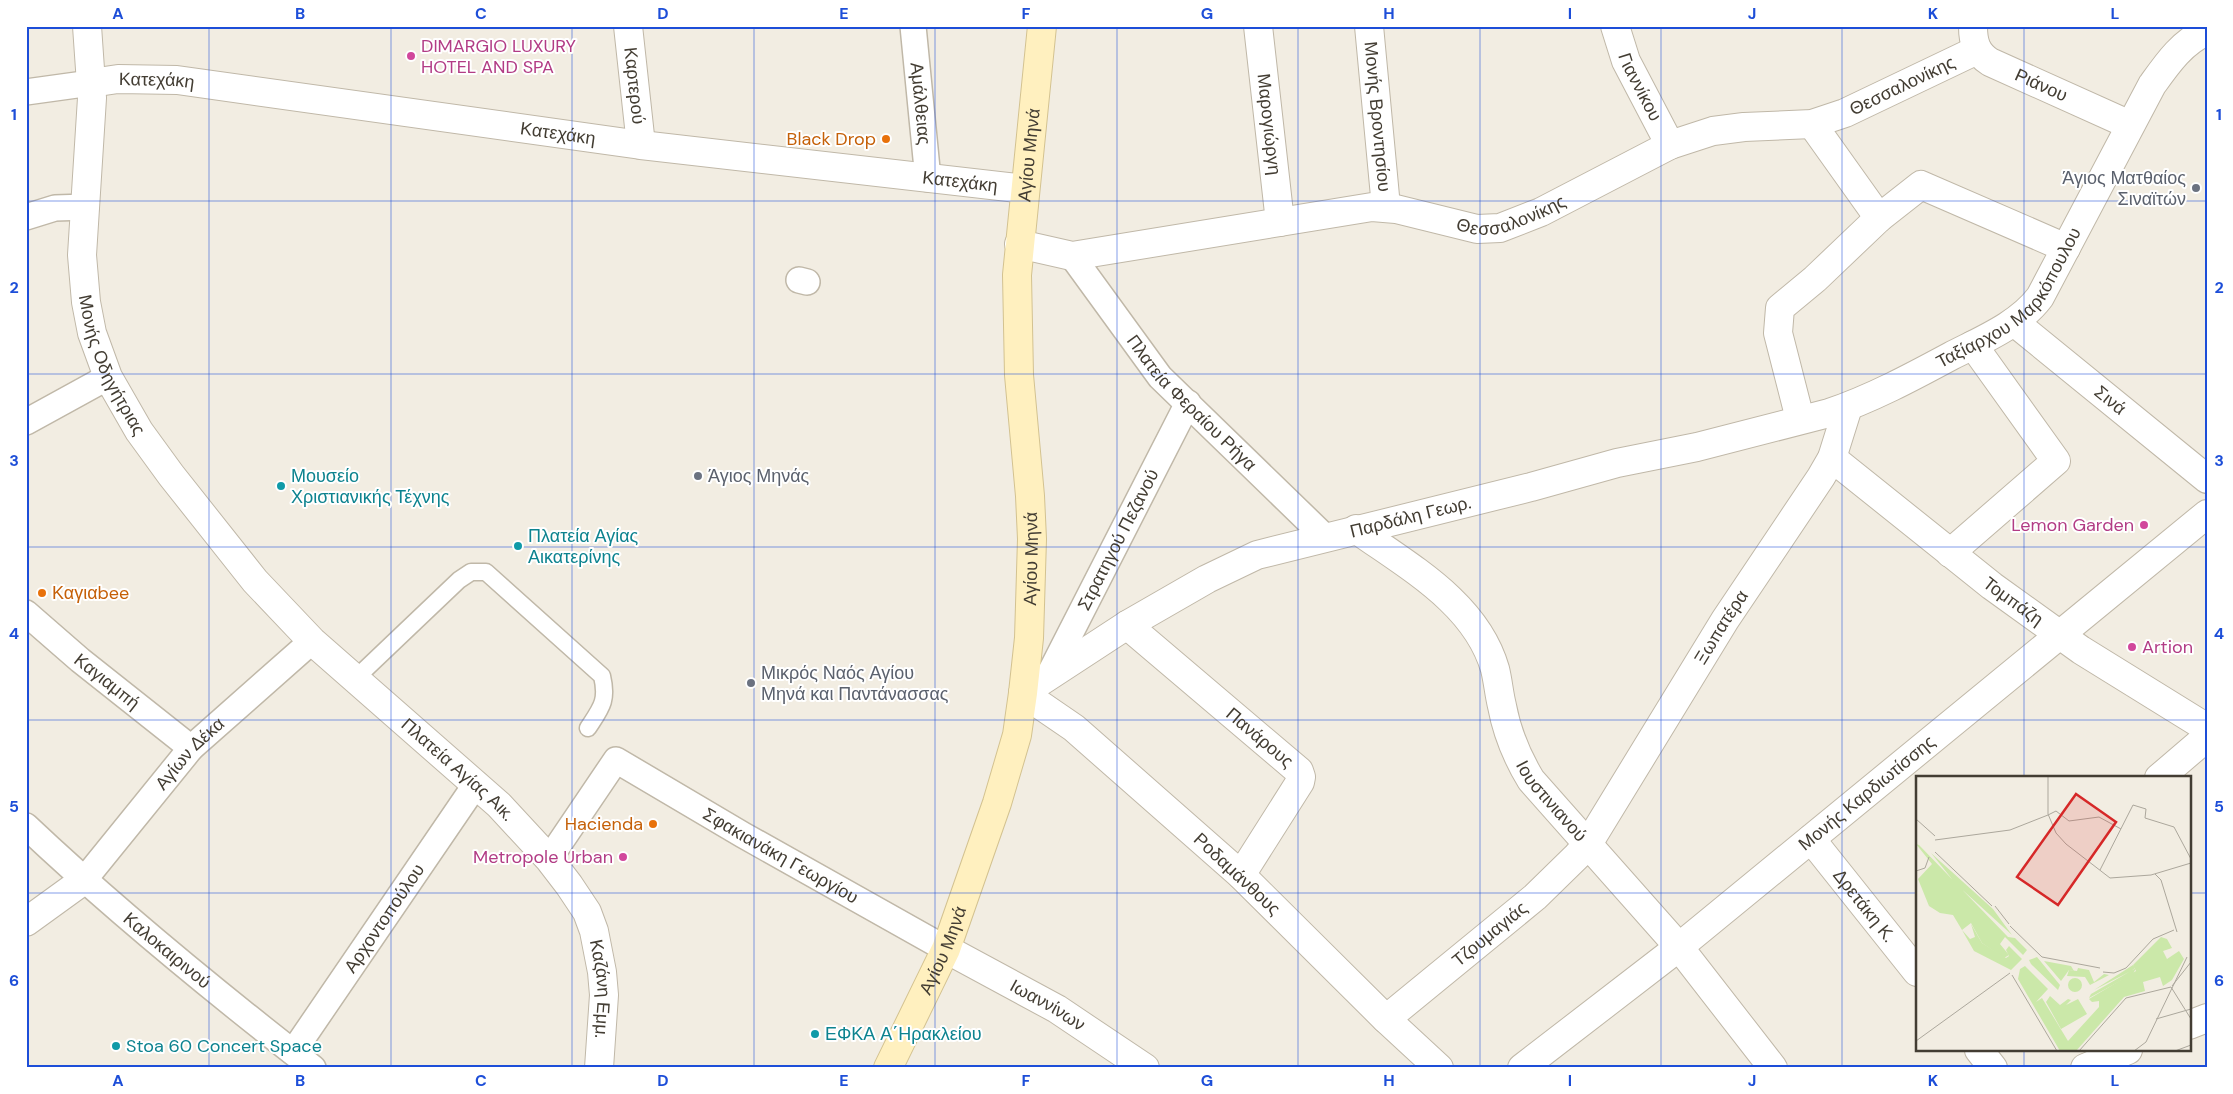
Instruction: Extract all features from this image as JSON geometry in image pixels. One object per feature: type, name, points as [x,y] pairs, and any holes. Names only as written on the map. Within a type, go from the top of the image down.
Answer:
[{"type":"main road","name":"Αγίου Μηνά","points":[[888,1068],[912,1023],[946,949],[1000,794],[1017,734],[1029,638],[1032,539],[1017,332],[1019,244],[1042,26]]},
{"type":"street","name":"Μονής Οδηγήτριας","points":[[87,26],[91,83],[82,255],[86,302],[92,333],[108,377],[139,431],[226,546],[255,581],[312,641]]},
{"type":"street","name":"Καρτερού","points":[[628,26],[641,145]]},
{"type":"street","name":"Αμάλθειας","points":[[913,26],[928,179]]},
{"type":"street","name":"Μαρογιώργη","points":[[1258,26],[1280,222]]},
{"type":"street","name":"Μονής Βροντησίου","points":[[1369,26],[1386,207]]},
{"type":"street","name":"Γιαννίκου","points":[[1615,26],[1635,82],[1670,145]]},
{"type":"street","name":"Ταξίαρχου Μαρκόπουλου","points":[[1838,410],[1909,379],[1974,345],[2014,322],[2033,306],[2040,297],[2152,85],[2165,65],[2182,47],[2207,31]]},
{"type":"street","name":"Θεσσαλονίκης","points":[[1019,244],[1072,256],[1372,207],[1386,207],[1463,226],[1500,228],[1542,212],[1670,145],[1713,131],[1744,127],[1812,124],[1845,112],[1975,38]]},
{"type":"street","name":"Ριάνου","points":[[1975,38],[1982,57],[1994,64],[2130,125]]},
{"type":"street","name":"Κατεχάκη","points":[[91,83],[143,78],[177,80],[641,145],[1025,189]]},
{"type":"street","points":[[26,92],[91,83]]},
{"type":"street","points":[[1812,124],[1879,218]]},
{"type":"street","points":[[1800,420],[1778,333],[1780,308],[1879,218],[1921,185],[2066,248]]},
{"type":"street","points":[[26,217],[55,208],[86,207]]},
{"type":"street","name":"Πλατεία Φεραίου Ρήγα","points":[[1072,256],[1160,377],[1325,537]]},
{"type":"street","name":"Σινά","points":[[2014,322],[2207,479]]},
{"type":"street","points":[[1950,553],[2056,462],[1974,345]]},
{"type":"street","points":[[26,422],[108,377]]},
{"type":"street","name":"Στρατηγού Πεζανού","points":[[1049,676],[1188,403]]},
{"type":"street","name":"Παρδάλη Γεωρ.","points":[[1023,693],[1127,626],[1207,579],[1257,555],[1531,487],[1617,463],[1697,447],[1838,410]]},
{"type":"street","name":"Ξωπατέρα","points":[[1588,844],[1720,628],[1822,477],[1832,458],[1838,410]]},
{"type":"street","name":"Τομπάζη","points":[[1832,458],[1950,553],[2060,635],[2207,728]]},
{"type":"street","name":"Μονής Καρδιωτίσσης","points":[[1522,1068],[1678,947],[1811,840],[2207,514]]},
{"type":"street","name":"Ιουστινιανού","points":[[1356,529],[1442,591],[1477,628],[1489,651],[1495,670],[1513,747],[1531,780],[1678,947],[1773,1068]]},
{"type":"street","name":"Καγιαμπή","points":[[26,613],[80,660],[190,748]]},
{"type":"street","name":"Πανάρους","points":[[1127,626],[1299,771],[1300,782],[1242,875]]},
{"type":"street","name":"Πλατεία Αγίας Αικ.","points":[[312,641],[499,805],[549,859],[587,912]]},
{"type":"street","name":"Αγίων Δέκα","points":[[84,880],[190,748],[312,641]]},
{"type":"street","name":"Ροδαμάνθους","points":[[1023,693],[1074,728],[1242,875],[1386,1019],[1439,1068]]},
{"type":"street","points":[[2161,776],[2207,736]]},
{"type":"street","name":"Σφακιανάκη Γεωργίου","points":[[549,859],[616,760],[743,836],[946,949]]},
{"type":"street","name":"Αρχοντοπούλου","points":[[293,1052],[476,784]]},
{"type":"street","name":"Καλοκαιρινού","points":[[26,826],[84,880],[194,974],[313,1068]]},
{"type":"street","name":"Δρετάκη Κ.","points":[[1811,840],[1916,971]]},
{"type":"street","name":"Τζουμαγιάς","points":[[1386,1019],[1535,897],[1588,844]]},
{"type":"street","points":[[26,922],[84,880]]},
{"type":"street","name":"Καζάνη Εμμ.","points":[[587,912],[594,931],[602,972],[604,995],[599,1068]]},
{"type":"street","name":"Ιωαννίνων","points":[[946,949],[1057,1009],[1145,1068]]},
{"type":"street","points":[[2190,1025],[2207,1018]]},
{"type":"street","points":[[1981,1052],[1993,1068]]},
{"type":"street","points":[[2085,1068],[2123,1052]]},
{"type":"lane","points":[[355,679],[459,580],[471,572],[486,572],[602,676],[605,689],[604,704],[588,728]]},
{"type":"place","name":"DIMARGIO LUXURY HOTEL AND SPA","points":[[411,56]]},
{"type":"place","name":"Black Drop","points":[[886,139]]},
{"type":"place","name":"Άγιος Ματθαίος Σιναϊτών","points":[[2196,188]]},
{"type":"place","name":"Άγιος Μηνάς","points":[[698,476]]},
{"type":"place","name":"Μουσείο Χριστιανικής Τέχνης","points":[[281,486]]},
{"type":"place","name":"Lemon Garden","points":[[2144,525]]},
{"type":"place","name":"Πλατεία Αγίας Αικατερίνης","points":[[518,546]]},
{"type":"place","name":"Καγιαbee","points":[[42,593]]},
{"type":"place","name":"Artion","points":[[2132,647]]},
{"type":"place","name":"Μικρός Ναός Αγίου Μηνά και Παντάνασσας","points":[[751,683]]},
{"type":"place","name":"Hacienda","points":[[653,824]]},
{"type":"place","name":"Metropole Urban","points":[[623,857]]},
{"type":"place","name":"ΕΦΚΑ Α΄Ηρακλείου","points":[[815,1034]]},
{"type":"place","name":"Stoa 60 Concert Space","points":[[116,1046]]}]
